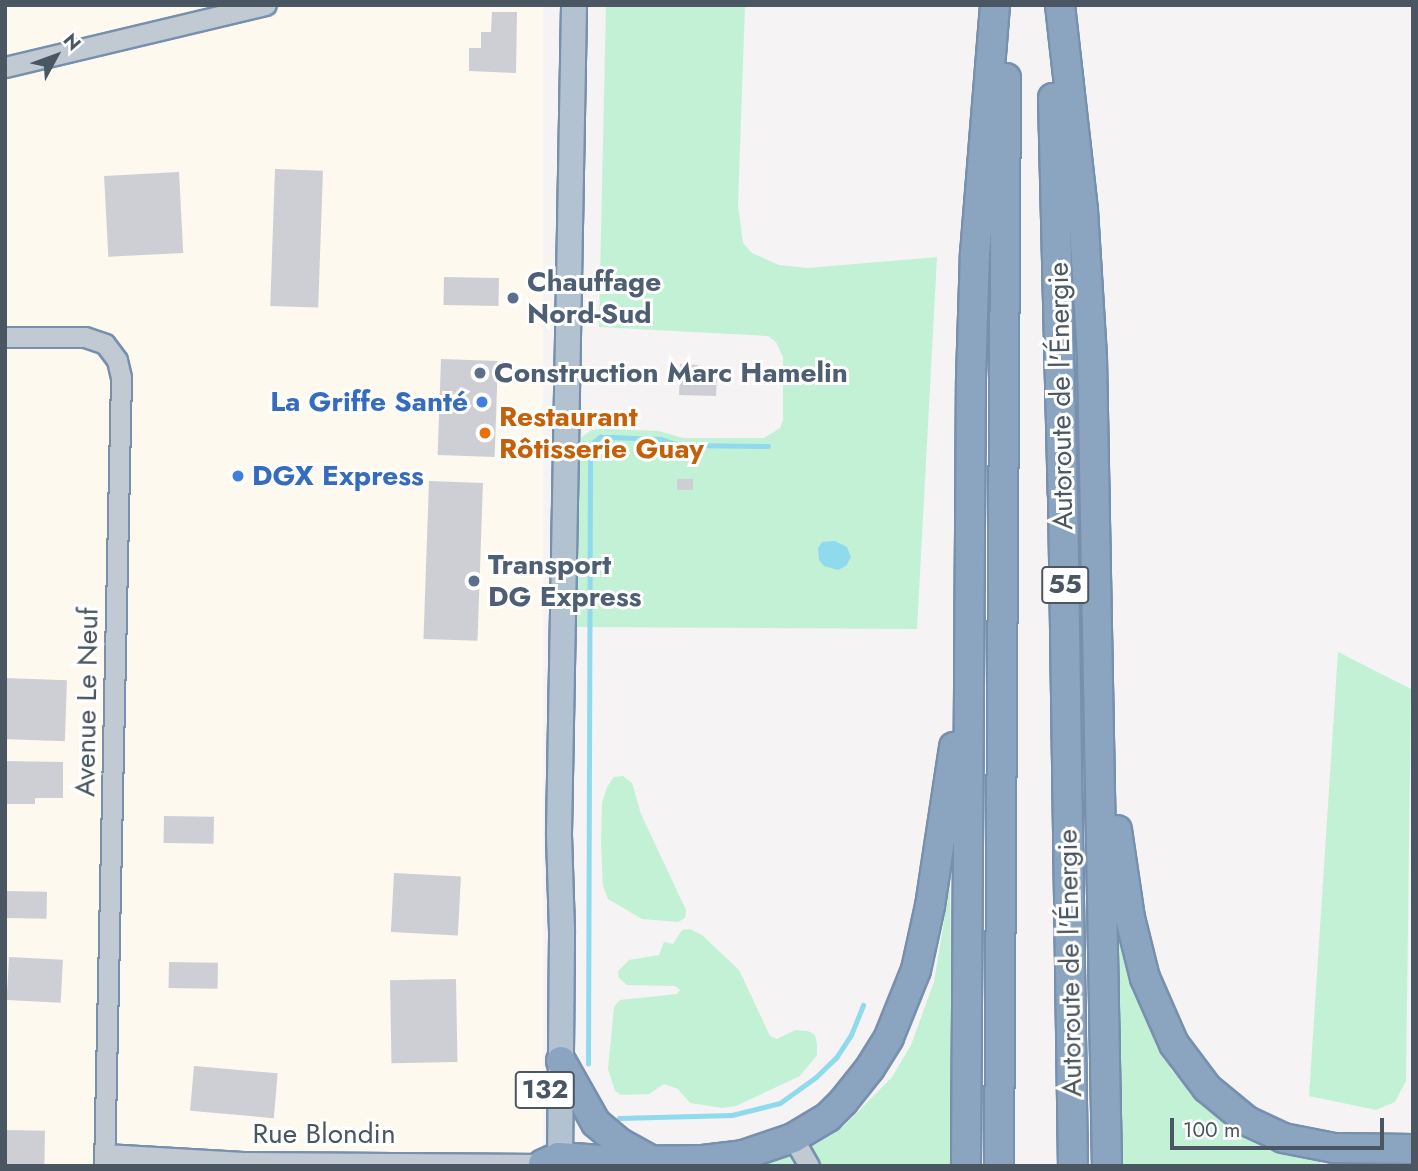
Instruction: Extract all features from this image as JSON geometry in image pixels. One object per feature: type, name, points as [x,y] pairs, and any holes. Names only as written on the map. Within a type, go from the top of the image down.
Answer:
[{"type":"highway","points":[[966,1166],[968,669],[974,290],[995,5]]},
{"type":"highway","name":"Autoroute de l'Énergie","points":[[999,1166],[1006,5]]},
{"type":"highway","name":"Autoroute de l'Énergie","points":[[1048,5],[1057,206],[1073,1166]]},
{"type":"highway","points":[[1060,5],[1089,297],[1100,724],[1107,1166]]},
{"type":"highway","points":[[550,1164],[647,1158],[734,1157],[793,1138],[828,1117],[860,1082],[889,1037],[910,987],[930,906],[968,669]]},
{"type":"highway","points":[[1100,724],[1127,903],[1139,957],[1162,1020],[1189,1067],[1226,1105],[1259,1127],[1283,1138],[1334,1148],[1413,1149]]},
{"type":"highway","points":[[561,1061],[590,1117],[620,1143],[647,1158]]},
{"type":"main road","name":"132","points":[[550,1164],[561,1061],[562,931],[559,833],[574,5]]},
{"type":"main road","name":"132","points":[[550,1164],[546,1016],[559,833]]},
{"type":"street","points":[[5,67],[265,5]]},
{"type":"street","name":"Avenue Le Neuf","points":[[5,337],[85,337],[105,344],[117,360],[121,377],[105,1160]]},
{"type":"street","points":[[793,1138],[809,1166]]},
{"type":"street","name":"Rue Blondin","points":[[105,1160],[550,1164]]},
{"type":"shaded area","points":[[5,5],[543,5],[543,1166],[5,1166]]},
{"type":"green space","points":[[606,5],[745,5],[738,205],[743,243],[752,253],[779,265],[808,268],[937,257],[917,629],[575,627],[579,439],[592,430],[601,429],[659,431],[683,438],[764,438],[780,428],[783,420],[783,357],[776,342],[768,336],[599,327]]},
{"type":"green space","points":[[1338,652],[1411,689],[1406,1081],[1395,1102],[1376,1110],[1309,1096]]},
{"type":"green space","points":[[623,776],[632,783],[641,814],[686,910],[685,918],[678,922],[642,919],[608,899],[603,886],[602,803],[607,787],[614,777]]},
{"type":"green space","points":[[950,885],[953,1166],[741,1166],[781,1160],[818,1143],[844,1126],[892,1077],[911,1045],[934,982]]},
{"type":"green space","points":[[1118,928],[1123,931],[1171,1070],[1210,1108],[1321,1159],[1320,1166],[1117,1166],[1115,931]]},
{"type":"green space","points":[[690,929],[702,935],[739,970],[770,1036],[777,1039],[795,1030],[808,1031],[815,1035],[817,1055],[800,1076],[736,1106],[722,1108],[690,1103],[678,1089],[664,1084],[649,1094],[621,1095],[615,1091],[608,1069],[614,1007],[620,1000],[677,994],[680,990],[675,986],[627,985],[619,978],[618,971],[629,960],[659,955],[664,942],[673,944],[682,930]]},
{"type":"water","points":[[835,541],[847,547],[851,557],[846,566],[838,570],[824,566],[819,560],[818,548],[822,542]]},
{"type":"building","points":[[492,12],[517,12],[516,73],[469,71],[469,48],[481,48],[481,32],[491,32]]},
{"type":"building","points":[[275,169],[323,171],[318,308],[270,306]]},
{"type":"building","points":[[179,172],[183,253],[108,257],[104,176]]},
{"type":"building","points":[[444,277],[499,278],[499,306],[444,305]]},
{"type":"building","points":[[441,359],[498,361],[495,457],[438,455]]},
{"type":"building","points":[[680,364],[698,365],[698,373],[717,374],[716,396],[679,395]]},
{"type":"building","points":[[677,479],[693,479],[693,490],[677,490]]},
{"type":"building","points":[[429,481],[483,483],[477,641],[423,639]]},
{"type":"building","points":[[5,678],[67,680],[65,741],[5,739]]},
{"type":"building","points":[[5,761],[63,762],[63,798],[35,798],[35,804],[5,804]]},
{"type":"building","points":[[164,816],[214,817],[214,844],[164,843]]},
{"type":"building","points":[[394,873],[461,877],[458,935],[391,932]]},
{"type":"building","points":[[5,891],[47,892],[47,919],[5,918]]},
{"type":"building","points":[[9,957],[63,960],[61,1003],[7,1000]]},
{"type":"building","points":[[169,962],[218,963],[218,989],[169,988]]},
{"type":"building","points":[[456,979],[457,1062],[391,1063],[390,980]]},
{"type":"building","points":[[194,1066],[278,1073],[274,1118],[190,1111]]},
{"type":"building","points":[[5,1130],[45,1131],[44,1166],[5,1166]]},
{"type":"waterway","points":[[588,1064],[590,445],[600,437],[611,437],[661,439],[678,445],[768,446]]},
{"type":"waterway","points":[[619,1118],[732,1115],[780,1103],[816,1077],[836,1058],[851,1035],[863,1005]]},
{"type":"place","name":"Chauffage Nord-Sud","points":[[513,298]]},
{"type":"place","name":"Construction Marc Hamelin","points":[[480,373]]},
{"type":"place","name":"La Griffe Santé","points":[[482,402]]},
{"type":"place","name":"Restaurant Rôtisserie Guay","points":[[485,433]]},
{"type":"place","name":"DGX Express","points":[[238,476]]},
{"type":"place","name":"Transport DG Express","points":[[474,581]]}]
